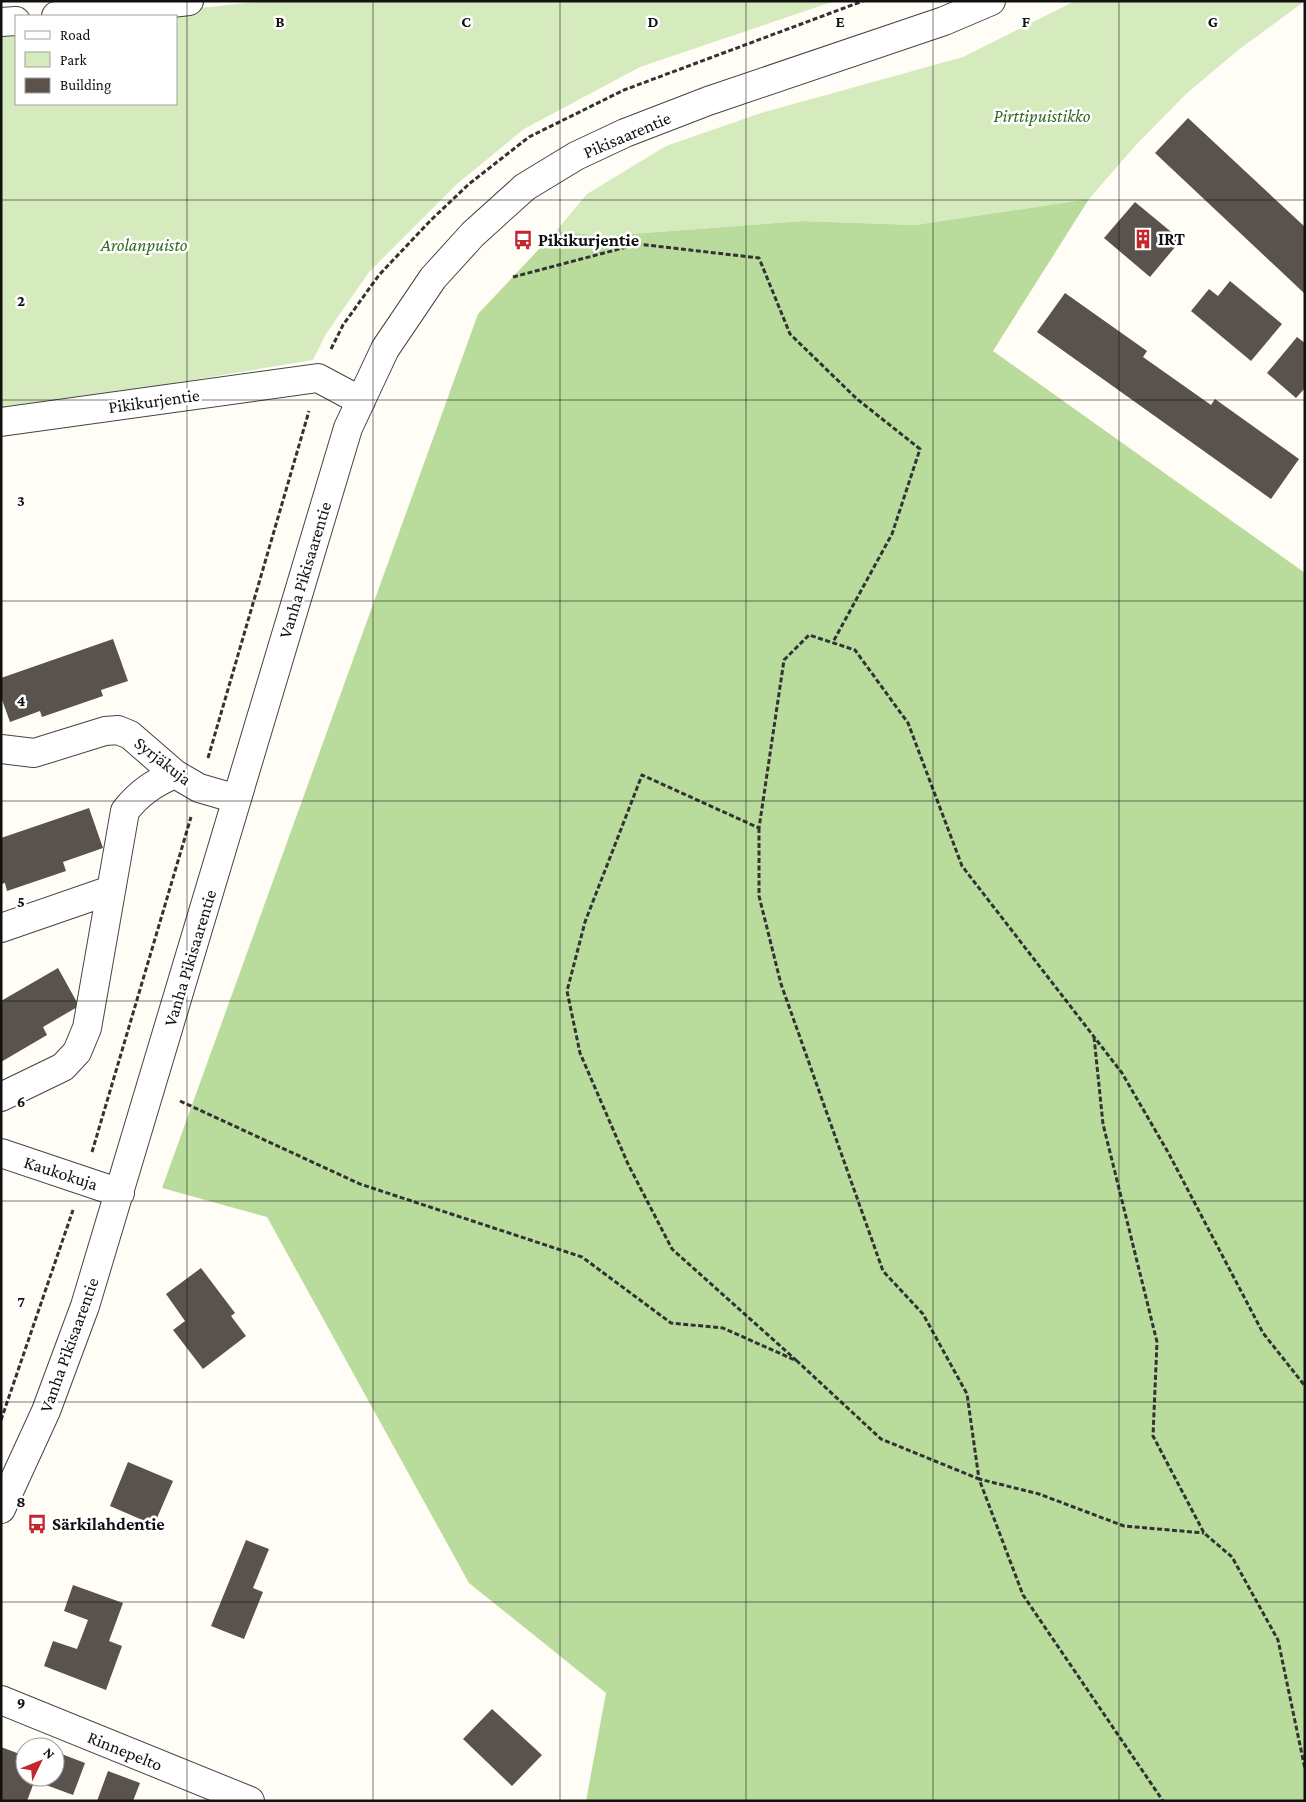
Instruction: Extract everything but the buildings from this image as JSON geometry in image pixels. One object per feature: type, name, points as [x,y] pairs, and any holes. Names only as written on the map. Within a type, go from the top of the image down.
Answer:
[{"type":"street","points":[[65,15],[189,1]]},
{"type":"street","name":"Pikisaarentie","points":[[360,401],[385,349],[433,278],[473,234],[525,187],[576,156],[625,133],[708,101],[944,21],[991,1]]},
{"type":"street","points":[[1,22],[15,21]]},
{"type":"street","name":"Pikikurjentie","points":[[1,422],[318,378],[360,401]]},
{"type":"street","name":"Vanha Pikisaarentie","points":[[1,1509],[46,1411],[85,1306],[152,1088],[348,428],[360,401]]},
{"type":"street","name":"Syrjäkuja","points":[[1,749],[34,753],[105,731],[118,730],[130,735],[175,774],[200,788],[237,799]]},
{"type":"street","points":[[1,1097],[62,1067],[77,1052],[87,1028],[125,811],[137,796],[156,782],[175,774]]},
{"type":"street","points":[[1,928],[111,890]]},
{"type":"street","name":"Kaukokuja","points":[[1,1153],[120,1193]]},
{"type":"street","name":"Rinnepelto","points":[[1,1700],[250,1801]]},
{"type":"path","points":[[514,277],[638,244],[758,258],[790,334],[858,399],[920,449],[892,534],[833,642]]},
{"type":"path","points":[[1163,1801],[1023,1595],[979,1479],[967,1394],[923,1314],[883,1271],[781,984],[759,896],[759,828],[784,660],[809,635],[855,650],[908,723],[962,866],[1122,1073],[1169,1154],[1264,1333],[1305,1386]]},
{"type":"path","points":[[759,828],[642,775],[585,922],[567,991],[580,1053],[628,1164],[672,1249],[881,1439],[979,1479],[1039,1494],[1124,1526],[1204,1533]]},
{"type":"path","points":[[1094,1036],[1103,1124],[1156,1342],[1154,1436],[1204,1533],[1232,1557],[1278,1640],[1305,1769]]},
{"type":"path","points":[[152,1088],[360,1184],[582,1257],[671,1323],[723,1328],[797,1361]]},
{"type":"green space","name":"Arolanpuisto","points":[[265,1],[835,1],[640,67],[524,129],[458,183],[369,272],[326,334],[313,360],[1,412],[1,29],[15,28],[15,105],[178,105],[178,15],[133,15]]},
{"type":"green space","name":"Pirttipuistikko","points":[[1075,1],[1305,1],[1237,51],[1186,94],[1135,146],[1089,199],[915,225],[802,221],[604,236],[556,231],[587,194],[666,146],[761,113],[963,57]]},
{"type":"green space","points":[[1089,199],[993,351],[1305,573],[1305,1801],[586,1801],[606,1693],[469,1583],[267,1217],[162,1188],[478,314],[556,231],[604,236],[802,221],[915,225]]},
{"type":"place","name":"IRT","points":[[1143,239]]},
{"type":"place","name":"Pikikurjentie","points":[[523,240]]},
{"type":"place","name":"Särkilahdentie","points":[[37,1524]]}]
